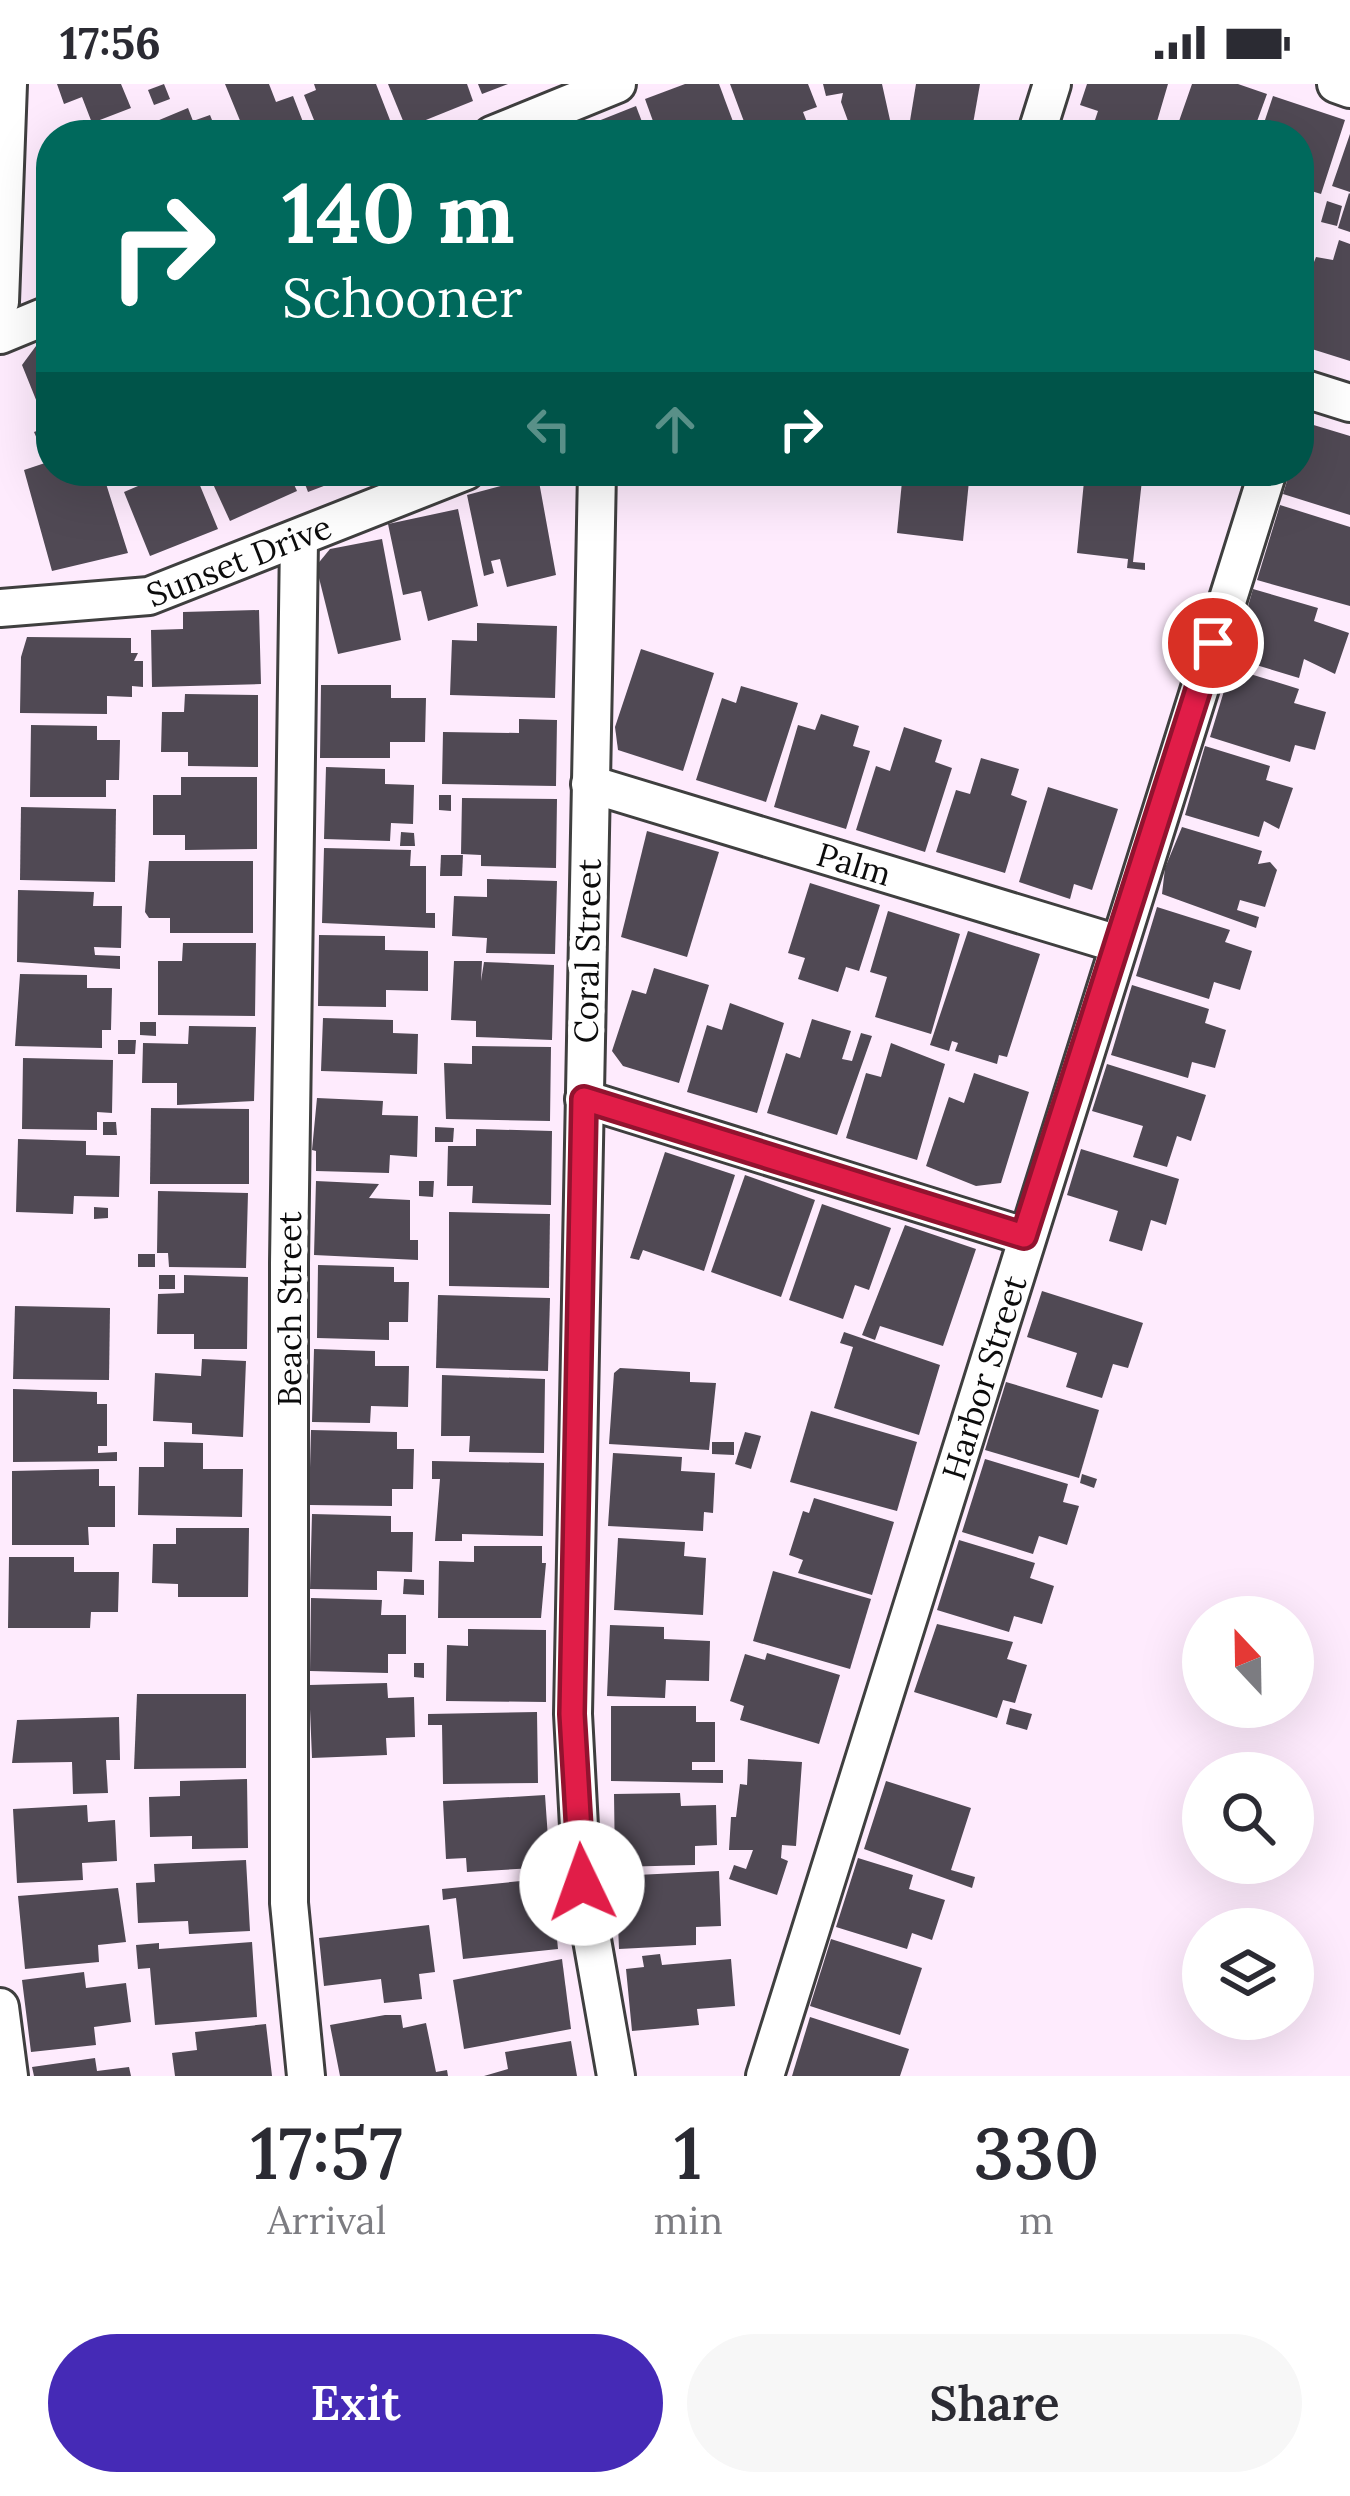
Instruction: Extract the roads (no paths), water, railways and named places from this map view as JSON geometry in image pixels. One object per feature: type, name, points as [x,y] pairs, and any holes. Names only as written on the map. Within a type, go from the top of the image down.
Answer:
[{"type":"street","points":[[0,302],[8,84]]},
{"type":"street","points":[[529,120],[617,84]]},
{"type":"street","points":[[1041,120],[1052,84]]},
{"type":"street","points":[[1336,84],[1350,88]]},
{"type":"street","points":[[0,335],[36,320]]},
{"type":"street","points":[[1314,392],[1350,404]]},
{"type":"street","name":"Sunset Drive","points":[[0,608],[149,596],[430,486]]},
{"type":"street","name":"Coral Street","points":[[597,486],[572,1714],[582,1883],[616,2076]]},
{"type":"street","name":"Harbor Street","points":[[765,2076],[1024,1236],[1263,486]]},
{"type":"street","name":"Beach Street","points":[[299,541],[289,1287],[289,1903],[306,2076]]},
{"type":"street","name":"Palm","points":[[590,784],[1118,944]]},
{"type":"street","points":[[584,1099],[1024,1236]]},
{"type":"street","points":[[0,2008],[9,2076]]}]
